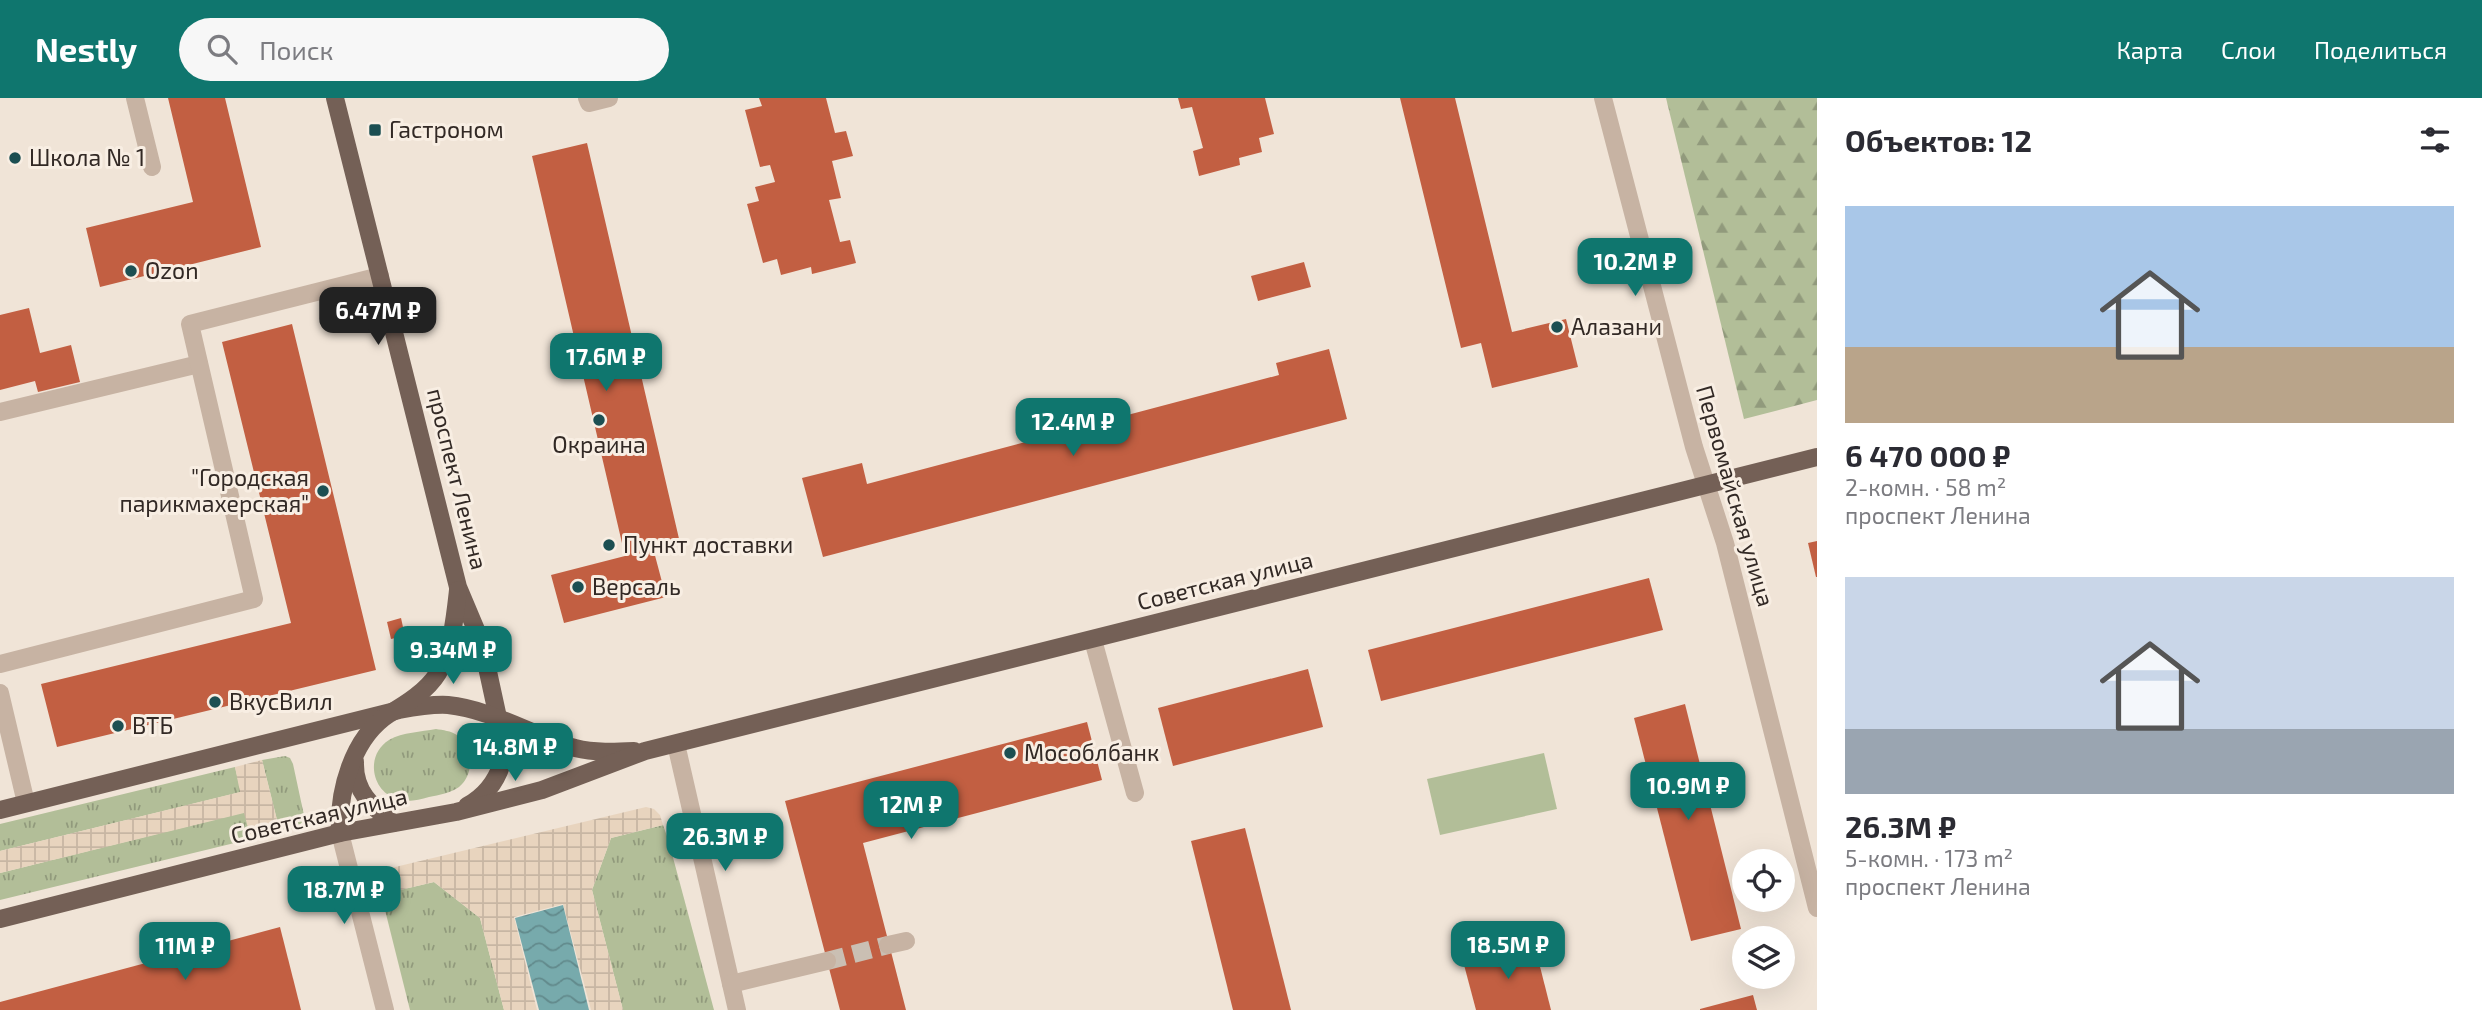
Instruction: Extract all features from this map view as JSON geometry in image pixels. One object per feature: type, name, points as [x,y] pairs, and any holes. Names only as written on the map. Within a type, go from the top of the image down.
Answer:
[{"type":"main road","name":"проспект Ленина","points":[[335,98],[458,587],[482,645],[505,750],[502,768],[481,799],[456,813]]},
{"type":"main road","name":"Советская улица","points":[[0,919],[340,833],[456,813],[542,790],[645,751],[1817,457]]},
{"type":"main road","name":"проспект Ленина","points":[[340,833],[341,802],[355,755],[369,732],[389,714],[399,710],[438,672],[447,651],[454,622],[458,587]]},
{"type":"main road","points":[[0,810],[399,710],[448,705],[475,711],[500,721]]},
{"type":"main road","name":"Советская улица","points":[[500,721],[576,748],[600,752],[645,751]]},
{"type":"main road","points":[[355,755],[354,773],[358,788],[368,804],[393,823]]},
{"type":"street","points":[[135,98],[152,167]]},
{"type":"street","points":[[587,98],[589,103],[609,98]]},
{"type":"street","name":"Первомайская улица","points":[[1603,98],[1694,447],[1725,543],[1817,908]]},
{"type":"street","points":[[0,664],[254,599],[190,324],[380,275]]},
{"type":"street","points":[[0,412],[199,364]]},
{"type":"street","points":[[1093,640],[1135,793]]},
{"type":"street","points":[[0,693],[26,803]]},
{"type":"street","points":[[676,744],[737,1010]]},
{"type":"street","name":"проспект Ленина","points":[[340,833],[385,1010]]},
{"type":"street","points":[[731,984],[827,961]]},
{"type":"green space","points":[[1666,98],[1817,98],[1817,400],[1744,419]]},
{"type":"green space","points":[[436,729],[455,734],[466,746],[470,768],[464,782],[449,792],[417,800],[401,800],[388,795],[381,789],[374,772],[376,754],[381,747],[400,735]]},
{"type":"green space","points":[[1544,753],[1557,809],[1440,835],[1427,779]]},
{"type":"green space","points":[[285,756],[290,758],[293,764],[305,820],[294,829],[280,832],[262,760]]},
{"type":"green space","points":[[235,767],[241,792],[0,851],[0,824]]},
{"type":"green space","points":[[245,812],[251,839],[0,900],[0,873]]},
{"type":"green space","points":[[663,825],[714,1010],[623,1010],[592,890],[611,838]]},
{"type":"green space","points":[[434,882],[480,918],[504,1010],[410,1010],[383,894]]},
{"type":"shaded area","points":[[262,760],[280,832],[251,839],[244,813],[0,873],[0,851],[240,792],[235,767]]},
{"type":"shaded area","points":[[646,807],[654,809],[660,815],[663,825],[611,838],[592,890],[623,1010],[591,1010],[563,904],[514,917],[537,1010],[504,1010],[480,918],[434,882],[383,894],[381,880],[384,873],[391,868]]},
{"type":"water","points":[[563,905],[589,1010],[539,1010],[515,918]]},
{"type":"building","points":[[168,98],[225,98],[261,247],[100,287],[86,228],[193,202]]},
{"type":"building","points":[[759,98],[826,98],[835,133],[846,131],[853,156],[832,161],[841,198],[829,200],[840,242],[850,240],[856,263],[812,274],[811,267],[781,275],[777,259],[763,263],[747,204],[759,201],[755,187],[775,182],[770,165],[760,167],[745,110],[762,106]]},
{"type":"building","points":[[1178,98],[1265,98],[1274,134],[1259,138],[1262,152],[1239,158],[1240,165],[1199,176],[1193,151],[1203,148],[1192,107],[1181,109]]},
{"type":"building","points":[[1400,98],[1455,98],[1512,332],[1566,319],[1578,367],[1492,388],[1481,343],[1461,348]]},
{"type":"building","points":[[587,143],[680,543],[653,548],[666,597],[564,623],[551,575],[625,556],[532,156]]},
{"type":"building","points":[[1304,262],[1311,287],[1258,301],[1251,276]]},
{"type":"building","points":[[29,308],[40,353],[71,345],[80,382],[38,392],[35,381],[0,390],[0,315]]},
{"type":"building","points":[[292,324],[376,670],[57,747],[41,684],[291,623],[222,342]]},
{"type":"building","points":[[1329,349],[1347,419],[823,557],[802,478],[862,463],[867,484],[1279,375],[1276,363]]},
{"type":"building","points":[[1817,541],[1817,577],[1816,577],[1808,543]]},
{"type":"building","points":[[1649,578],[1663,630],[1381,701],[1368,650]]},
{"type":"building","points":[[401,618],[405,636],[391,639],[387,622]]},
{"type":"building","points":[[1308,669],[1323,727],[1173,766],[1158,708]]},
{"type":"building","points":[[1685,704],[1732,893],[1732,912],[1737,912],[1740,926],[1732,926],[1732,931],[1691,941],[1634,718]]},
{"type":"building","points":[[1087,722],[1102,780],[863,843],[906,1010],[840,1010],[785,801]]},
{"type":"building","points":[[1245,828],[1291,1010],[1233,1010],[1191,841]]},
{"type":"building","points":[[280,927],[301,1010],[0,1010],[0,1002]]},
{"type":"building","points":[[1534,943],[1551,1010],[1476,1010],[1463,961]]},
{"type":"building","points":[[1753,995],[1757,1010],[1700,1010],[1700,1009]]},
{"type":"tunnel","points":[[827,961],[888,945]]},
{"type":"place","name":"Гастроном","points":[[375,130]]},
{"type":"place","name":"Школа № 1","points":[[15,158]]},
{"type":"place","name":"Ozon","points":[[131,271]]},
{"type":"place","name":"Алазани","points":[[1557,327]]},
{"type":"place","name":"Окраина","points":[[599,420]]},
{"type":"place","name":"\"Городская парикмахерская\"","points":[[323,491]]},
{"type":"place","name":"Пункт доставки","points":[[609,545]]},
{"type":"place","name":"Версаль","points":[[578,587]]},
{"type":"place","name":"ВкусВилл","points":[[215,702]]},
{"type":"place","name":"ВТБ","points":[[118,726]]},
{"type":"place","name":"Мособлбанк","points":[[1010,753]]}]
